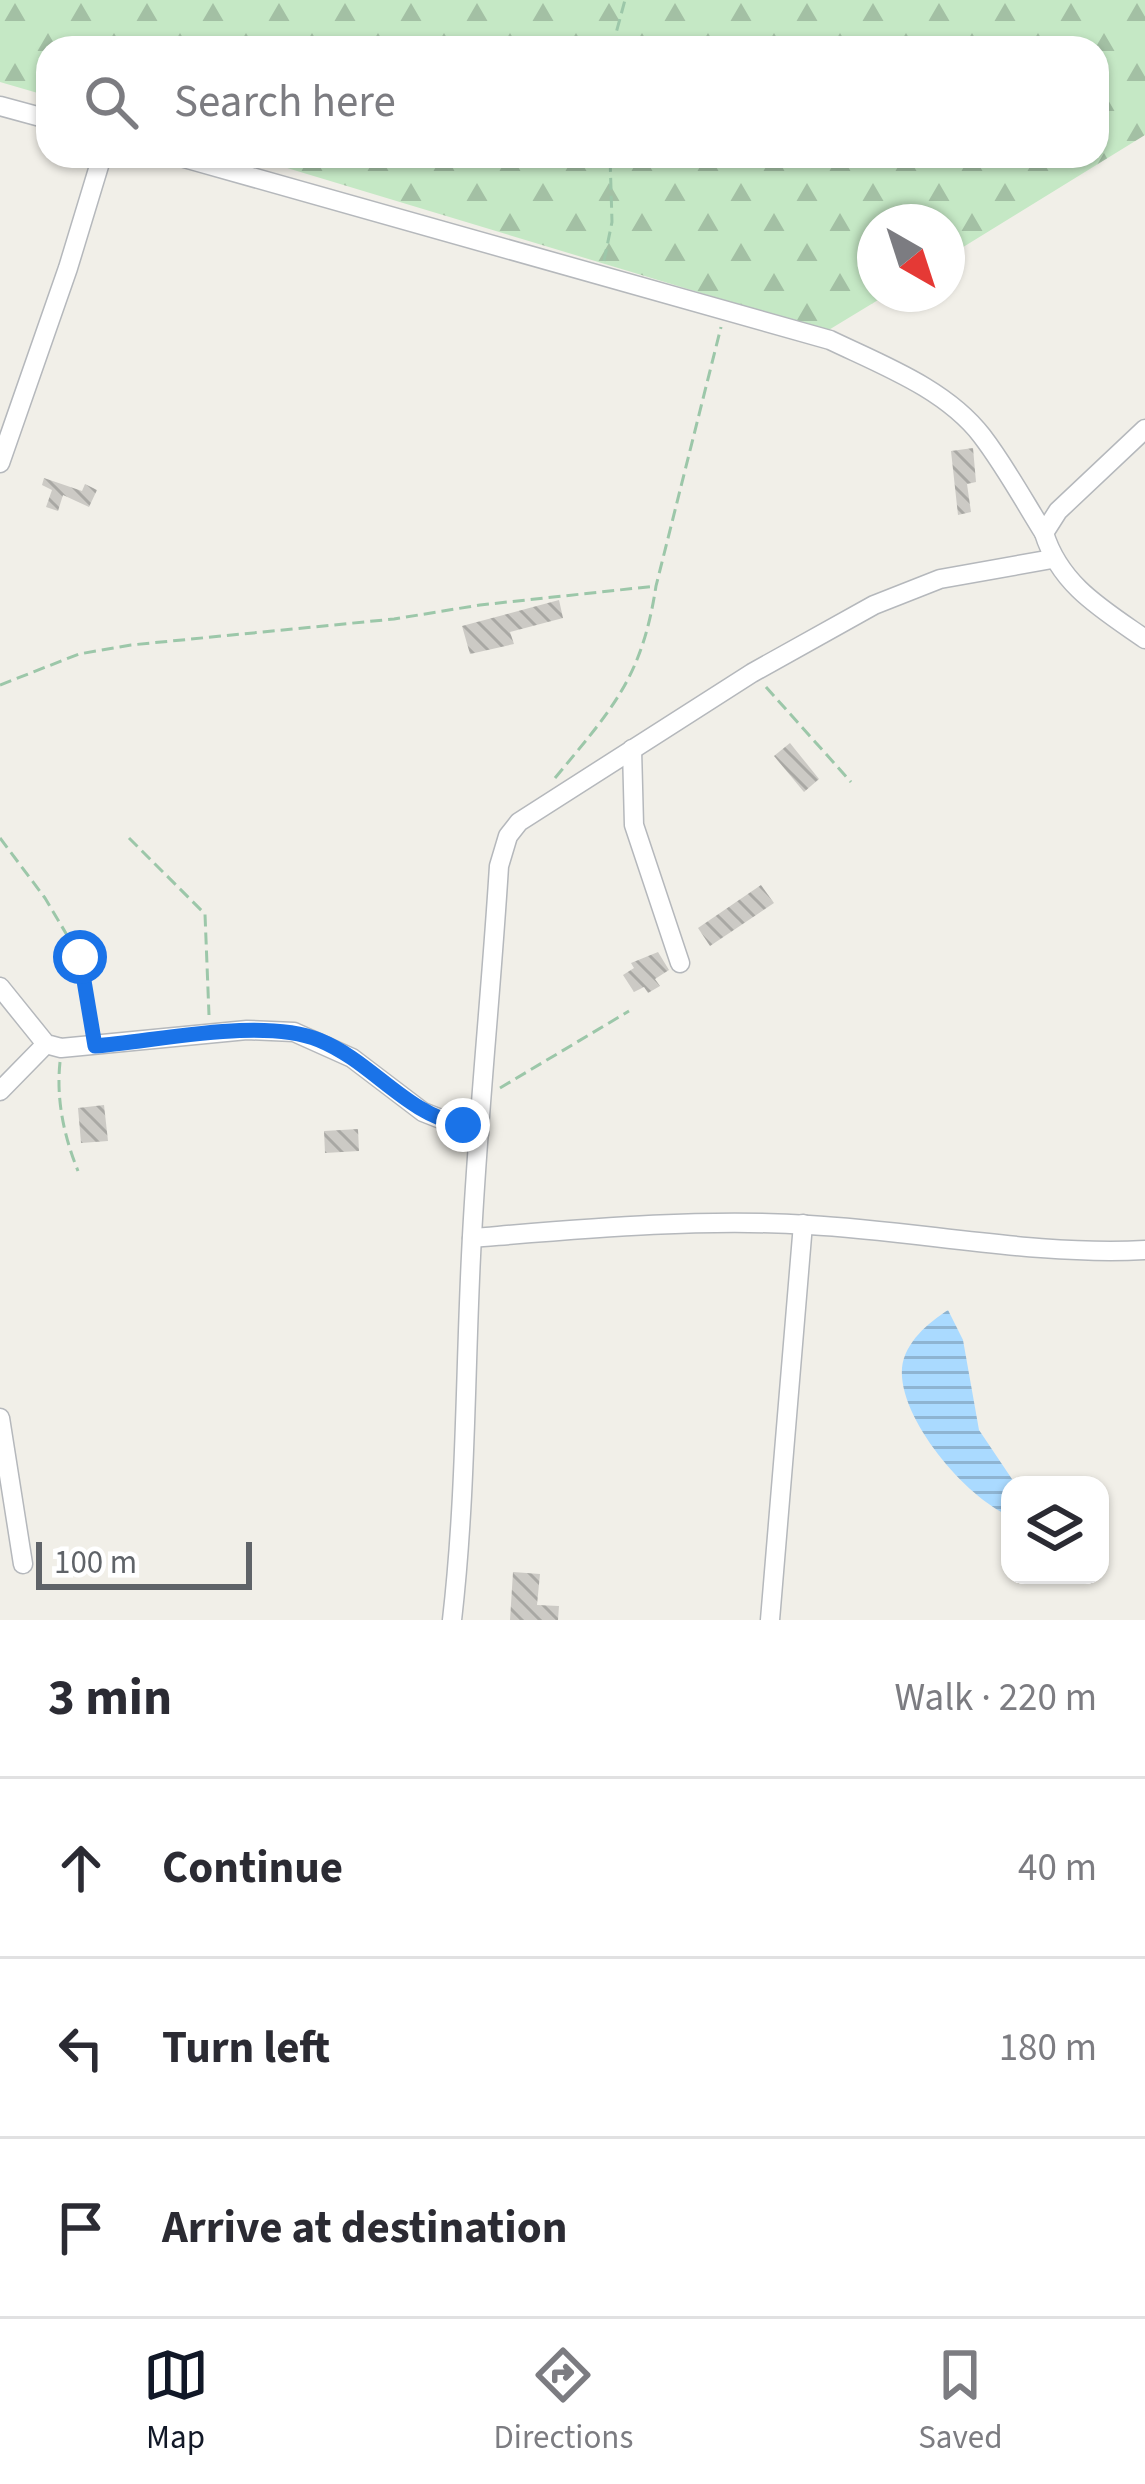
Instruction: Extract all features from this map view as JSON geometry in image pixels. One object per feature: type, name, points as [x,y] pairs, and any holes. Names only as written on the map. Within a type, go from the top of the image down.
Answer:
[{"type":"street","points":[[0,106],[36,116]]},
{"type":"street","points":[[0,463],[98,168]]},
{"type":"street","points":[[220,168],[726,308],[830,340],[904,376],[946,403],[980,433],[1071,584],[1145,639]]},
{"type":"street","points":[[0,386],[22,394]]},
{"type":"street","points":[[1043,533],[1058,511],[1145,429]]},
{"type":"street","points":[[452,1620],[461,1536],[479,1134],[500,866],[508,836],[519,822],[752,673],[874,605],[940,579],[1052,559]]},
{"type":"street","points":[[632,749],[634,825],[680,963]]},
{"type":"street","points":[[0,987],[54,1046]]},
{"type":"street","points":[[0,1091],[54,1046],[247,1030],[294,1032],[352,1058],[423,1112],[479,1134]]},
{"type":"street","points":[[472,1238],[803,1224],[1085,1253],[1145,1250]]},
{"type":"street","points":[[770,1620],[803,1224]]},
{"type":"street","points":[[0,1418],[23,1564]]},
{"type":"path","points":[[615,36],[625,0]]},
{"type":"path","points":[[602,276],[612,221],[610,168]]},
{"type":"path","points":[[549,786],[611,711],[635,670],[726,308]]},
{"type":"path","points":[[0,685],[79,654],[131,645],[656,586]]},
{"type":"path","points":[[752,673],[851,782]]},
{"type":"path","points":[[0,838],[45,898],[80,957],[95,1046]]},
{"type":"path","points":[[129,838],[205,914],[208,1035]]},
{"type":"path","points":[[482,1098],[629,1011]]},
{"type":"path","points":[[54,1046],[66,1141],[78,1171]]},
{"type":"green space","points":[[0,0],[1145,0],[1145,135],[1109,157],[1109,36],[36,36],[36,92],[0,82]]},
{"type":"green space","points":[[287,168],[1091,168],[965,246],[965,204],[857,204],[858,312],[827,331]]},
{"type":"water","points":[[948,1310],[963,1340],[979,1430],[1010,1476],[1001,1476],[1001,1511],[955,1474],[911,1410],[902,1368],[925,1327]]},
{"type":"building","points":[[973,448],[976,482],[967,484],[971,512],[958,515],[951,451]]},
{"type":"building","points":[[44,478],[82,491],[85,484],[97,490],[89,507],[63,495],[58,511],[46,507],[52,490],[42,485]]},
{"type":"building","points":[[559,600],[563,618],[510,632],[514,644],[470,654],[462,626]]},
{"type":"building","points":[[790,743],[819,779],[804,792],[774,756]]},
{"type":"building","points":[[761,885],[774,903],[710,946],[698,928]]},
{"type":"building","points":[[658,952],[669,970],[655,979],[660,986],[648,993],[644,987],[634,992],[623,975],[634,968],[631,963]]},
{"type":"building","points":[[104,1105],[108,1141],[81,1143],[78,1108]]},
{"type":"building","points":[[358,1129],[359,1151],[325,1153],[324,1131]]},
{"type":"building","points":[[513,1572],[540,1574],[537,1605],[559,1606],[558,1620],[510,1620]]},
{"type":"route","points":[[80,957],[95,1046],[247,1030],[294,1032],[352,1058],[423,1112],[463,1125]]}]
